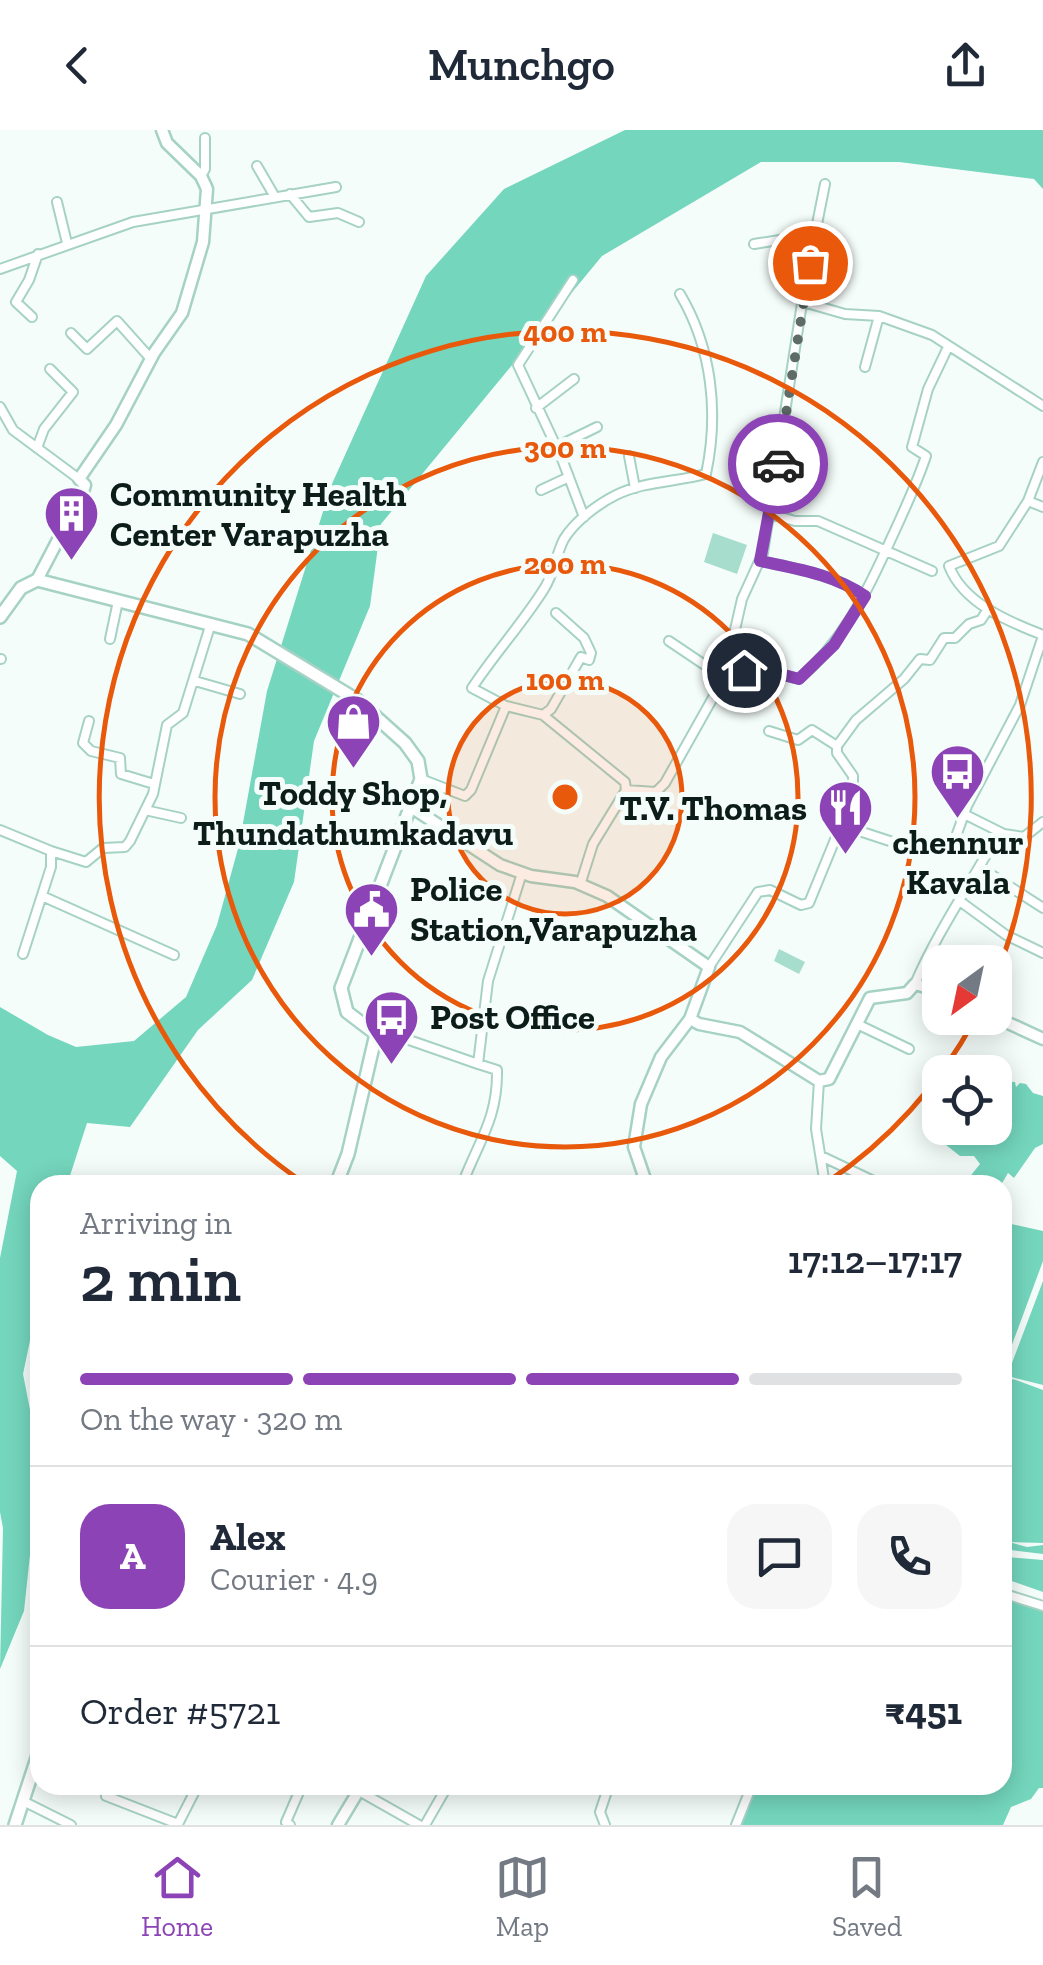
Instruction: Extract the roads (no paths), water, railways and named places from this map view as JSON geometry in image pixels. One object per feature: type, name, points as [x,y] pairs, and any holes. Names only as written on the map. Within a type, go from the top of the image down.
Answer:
[{"type":"main road","points":[[0,616],[21,588],[36,580],[248,634],[357,700],[406,743],[418,761],[421,779],[341,988],[348,1012],[376,1034],[340,1175]]},
{"type":"main road","points":[[15,1825],[30,1779]]},
{"type":"street","points":[[162,130],[173,151],[202,176]]},
{"type":"street","points":[[79,479],[116,426],[151,358],[186,304],[203,242],[207,209],[202,176],[205,138]]},
{"type":"street","points":[[258,166],[276,197]]},
{"type":"street","points":[[626,790],[656,792],[665,783],[725,675],[742,599],[760,561],[771,514],[824,184]]},
{"type":"street","points":[[0,268],[133,222],[336,187]]},
{"type":"street","points":[[290,194],[310,217],[338,213],[359,222]]},
{"type":"street","points":[[57,202],[67,243]]},
{"type":"street","points":[[754,244],[816,234]]},
{"type":"street","points":[[32,317],[16,302],[38,254]]},
{"type":"street","points":[[573,280],[518,365],[584,517]]},
{"type":"street","points":[[580,885],[593,844],[626,790],[625,782],[543,715],[506,706],[472,688],[548,584],[563,540],[584,517],[615,495],[706,474],[711,381],[701,338],[680,294]]},
{"type":"street","points":[[803,302],[845,314],[879,316],[932,335],[1043,406]]},
{"type":"street","points":[[865,367],[879,316]]},
{"type":"street","points":[[70,333],[86,349],[117,321],[151,358]]},
{"type":"street","points":[[669,641],[725,675],[761,669],[799,679],[834,645],[865,596],[926,456],[912,448],[928,388],[948,347]]},
{"type":"street","points":[[37,448],[44,429],[73,392],[50,369]]},
{"type":"street","points":[[536,408],[574,379]]},
{"type":"street","points":[[0,407],[13,430],[85,486],[36,580]]},
{"type":"street","points":[[556,447],[597,427]]},
{"type":"street","points":[[629,456],[635,488]]},
{"type":"street","points":[[841,825],[918,850],[947,849],[954,842],[964,814],[1020,706],[1043,635],[988,609],[954,580],[949,566],[999,546],[1028,501],[1043,462]]},
{"type":"street","points":[[541,490],[569,477]]},
{"type":"street","points":[[1028,501],[1043,507]]},
{"type":"street","points":[[771,514],[796,521],[818,520],[932,571]]},
{"type":"street","points":[[760,561],[808,570],[865,596]]},
{"type":"street","points":[[110,638],[118,600]]},
{"type":"street","points":[[838,746],[856,720],[904,679],[920,659],[930,660],[944,638],[955,638],[988,609]]},
{"type":"street","points":[[543,715],[551,709],[580,658],[588,660],[591,653],[584,638],[556,613]]},
{"type":"street","points":[[0,830],[86,862],[103,848],[125,847],[145,810],[167,725],[172,718],[181,717],[212,623]]},
{"type":"street","points":[[1032,671],[1043,674]]},
{"type":"street","points":[[195,681],[240,694]]},
{"type":"street","points":[[421,779],[466,796],[488,754],[506,706]]},
{"type":"street","points":[[88,720],[84,742],[90,751],[120,758],[121,774],[154,784]]},
{"type":"street","points":[[644,1175],[634,1147],[641,1104],[661,1057],[690,1019],[709,967],[758,892],[770,890],[801,905],[809,903],[841,825],[842,807],[854,786],[838,746],[812,730],[798,740],[769,731]]},
{"type":"street","points":[[411,807],[500,865],[580,885],[607,896],[709,967]]},
{"type":"street","points":[[145,810],[181,818]]},
{"type":"street","points":[[964,814],[1000,832],[1024,837],[1043,822]]},
{"type":"street","points":[[690,1019],[740,1032],[819,1081],[829,1079],[870,998],[907,993],[915,984],[926,958],[1000,832]]},
{"type":"street","points":[[22,954],[51,867],[51,851]]},
{"type":"street","points":[[981,868],[1043,908]]},
{"type":"street","points":[[478,1064],[488,981],[522,873]]},
{"type":"street","points":[[42,896],[174,954]]},
{"type":"street","points":[[960,902],[1006,935],[1043,953]]},
{"type":"street","points":[[915,984],[922,986]]},
{"type":"street","points":[[857,1024],[909,1049]]},
{"type":"street","points":[[1012,1025],[1043,1039]]},
{"type":"street","points":[[376,1034],[386,1032],[497,1070],[498,1098],[492,1121],[467,1175]]},
{"type":"street","points":[[819,1081],[816,1129],[824,1175]]},
{"type":"street","points":[[822,1156],[861,1175]]},
{"type":"street","points":[[1012,1595],[1043,1606]]},
{"type":"street","points":[[106,1796],[178,1824],[193,1795]]},
{"type":"street","points":[[290,1825],[286,1822],[298,1795]]},
{"type":"street","points":[[338,1825],[357,1795]]},
{"type":"street","points":[[373,1795],[422,1825],[442,1795]]},
{"type":"street","points":[[605,1825],[600,1812],[606,1795]]},
{"type":"street","points":[[736,1825],[748,1795]]},
{"type":"street","points":[[23,1801],[72,1825]]},
{"type":"place","name":"Community Health Center Varapuzha","points":[[71,563]]},
{"type":"place","name":"Toddy Shop, Thundathumkadavu","points":[[353,771]]},
{"type":"place","name":"chennur Kavala","points":[[958,820]]},
{"type":"place","name":"T.V. Thomas","points":[[846,857]]},
{"type":"place","name":"Police Station,Varapuzha","points":[[371,958]]},
{"type":"place","name":"Post Office","points":[[391,1066]]}]
